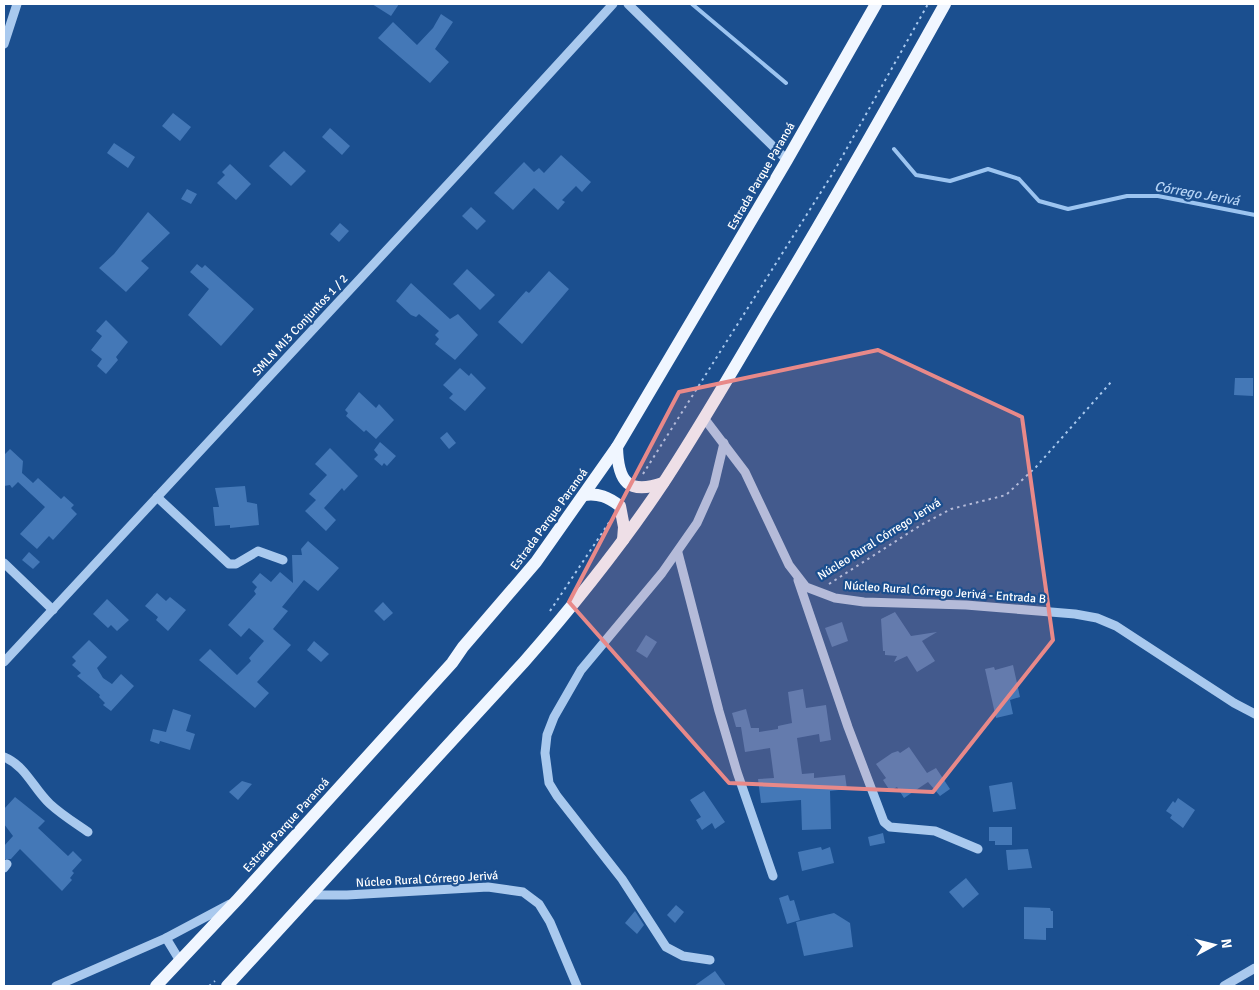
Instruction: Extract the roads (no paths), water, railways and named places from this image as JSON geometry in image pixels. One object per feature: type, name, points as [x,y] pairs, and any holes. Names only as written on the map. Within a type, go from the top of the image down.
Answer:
[{"type":"main road","name":"Estrada Parque Paranoá","points":[[156,986],[238,899],[452,663],[463,647],[536,562],[617,447],[787,160],[876,4]]},
{"type":"main road","points":[[223,981],[310,895],[530,656],[623,540],[663,483],[704,418],[846,182],[945,4]]},
{"type":"main road","points":[[617,447],[618,468],[624,480],[635,488],[649,488],[663,483]]},
{"type":"main road","points":[[584,494],[596,494],[609,498],[620,506],[624,526],[623,540]]},
{"type":"street","points":[[4,44],[17,4]]},
{"type":"street","name":"SMLN MI3 Conjuntos 1 / 2","points":[[4,662],[613,4]]},
{"type":"street","points":[[628,4],[787,160]]},
{"type":"street","name":"Núcleo Rural Córrego Jerivá - Entrada B","points":[[704,418],[724,443],[749,480],[797,578],[806,587],[817,592],[864,602],[966,605],[1076,614],[1097,618],[1116,626],[1234,703],[1255,714]]},
{"type":"street","points":[[710,960],[682,956],[666,947],[622,879],[567,812],[550,783],[544,753],[547,735],[554,717],[581,670],[678,553],[706,504],[724,443]]},
{"type":"street","points":[[157,497],[229,564],[236,564],[258,551],[283,560]]},
{"type":"street","points":[[678,553],[724,729],[773,876]]},
{"type":"street","points":[[4,563],[53,610]]},
{"type":"street","points":[[797,578],[851,736],[884,822],[887,826],[893,828],[935,831],[978,849]]},
{"type":"street","points":[[4,757],[12,760],[23,770],[49,803],[88,832]]},
{"type":"street","name":"Núcleo Rural Córrego Jerivá","points":[[310,895],[360,895],[488,887],[523,892],[539,904],[550,922],[577,986]]},
{"type":"street","points":[[56,986],[166,938],[238,899]]},
{"type":"street","points":[[166,938],[180,960]]},
{"type":"street","points":[[1224,986],[1255,968]]},
{"type":"waterway","name":"Córrego Jerivá","points":[[692,4],[786,83]]},
{"type":"waterway","name":"Córrego Jerivá","points":[[894,149],[916,175],[950,181],[988,169],[1019,179],[1039,201],[1068,209],[1127,196],[1158,196],[1255,215]]}]
